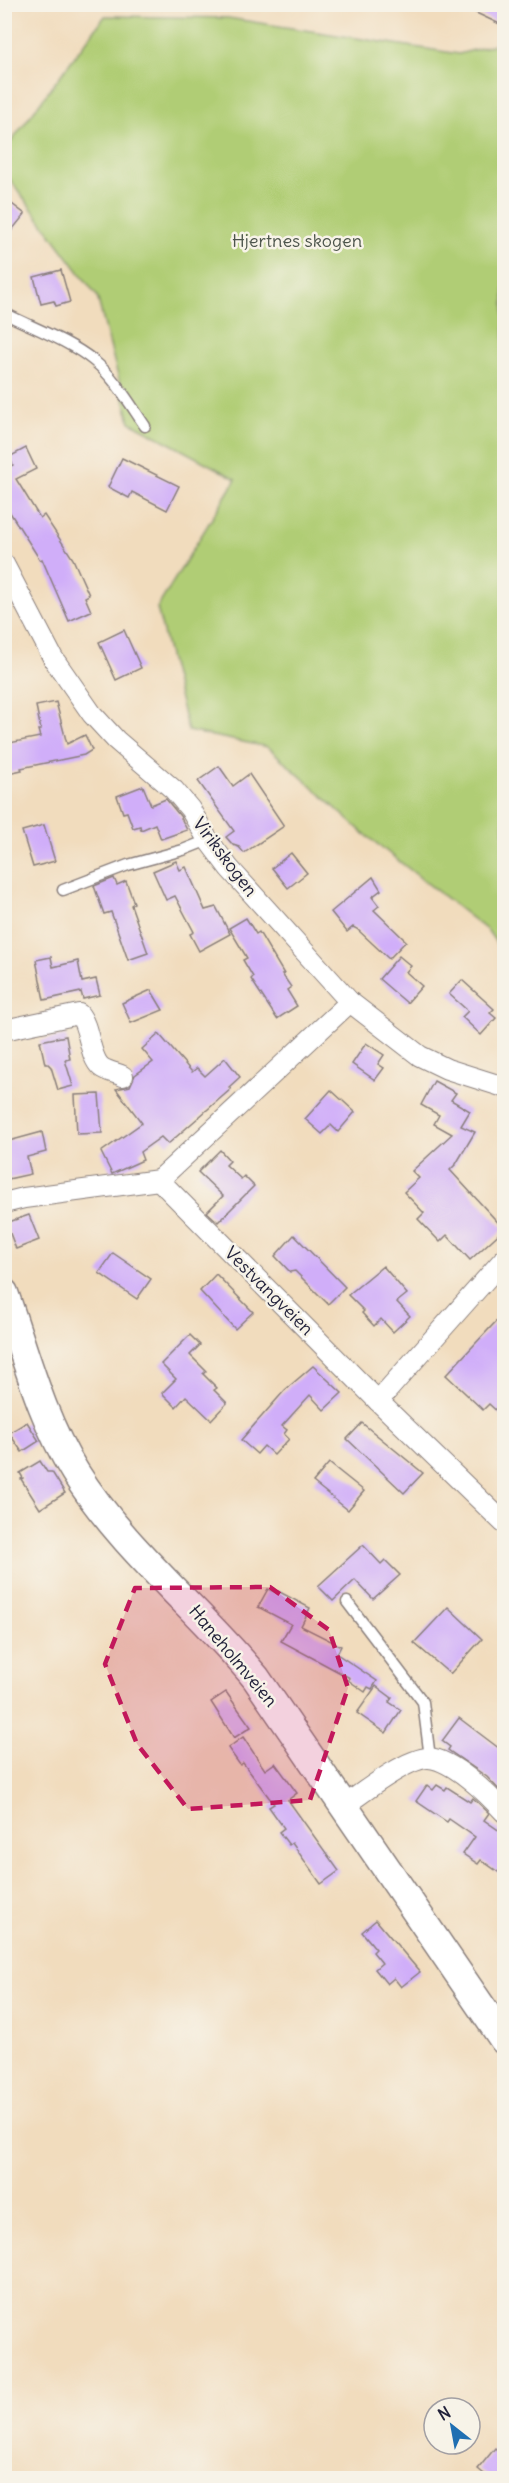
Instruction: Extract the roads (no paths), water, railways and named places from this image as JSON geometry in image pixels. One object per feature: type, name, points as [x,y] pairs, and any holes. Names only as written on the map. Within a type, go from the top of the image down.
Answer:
[{"type":"main road","name":"Haneholmveien","points":[[4,1293],[48,1418],[63,1451],[84,1486],[117,1528],[208,1623],[256,1678],[504,2040]]},
{"type":"street","name":"Virikskogen","points":[[4,564],[53,658],[92,714],[116,740],[174,790],[190,809],[208,840],[252,895],[350,1002],[420,1056],[447,1069],[504,1088]]},
{"type":"street","points":[[4,1203],[24,1198],[159,1180],[350,1002]]},
{"type":"street","points":[[4,1030],[79,1014],[88,1033],[96,1062],[102,1068],[123,1076]]},
{"type":"street","name":"Vestvangveien","points":[[159,1180],[378,1401],[504,1523]]},
{"type":"street","points":[[378,1401],[504,1259]]},
{"type":"street","points":[[344,1806],[375,1784],[417,1760],[430,1758],[458,1771],[482,1789],[504,1812]]},
{"type":"lane","points":[[4,313],[74,347],[95,362],[104,370],[145,426]]},
{"type":"lane","points":[[63,890],[128,865],[183,850],[208,840]]},
{"type":"lane","points":[[347,1602],[423,1702],[430,1758]]},
{"type":"park label","name":"Hjertnes skogen","points":[[297,241]]}]
